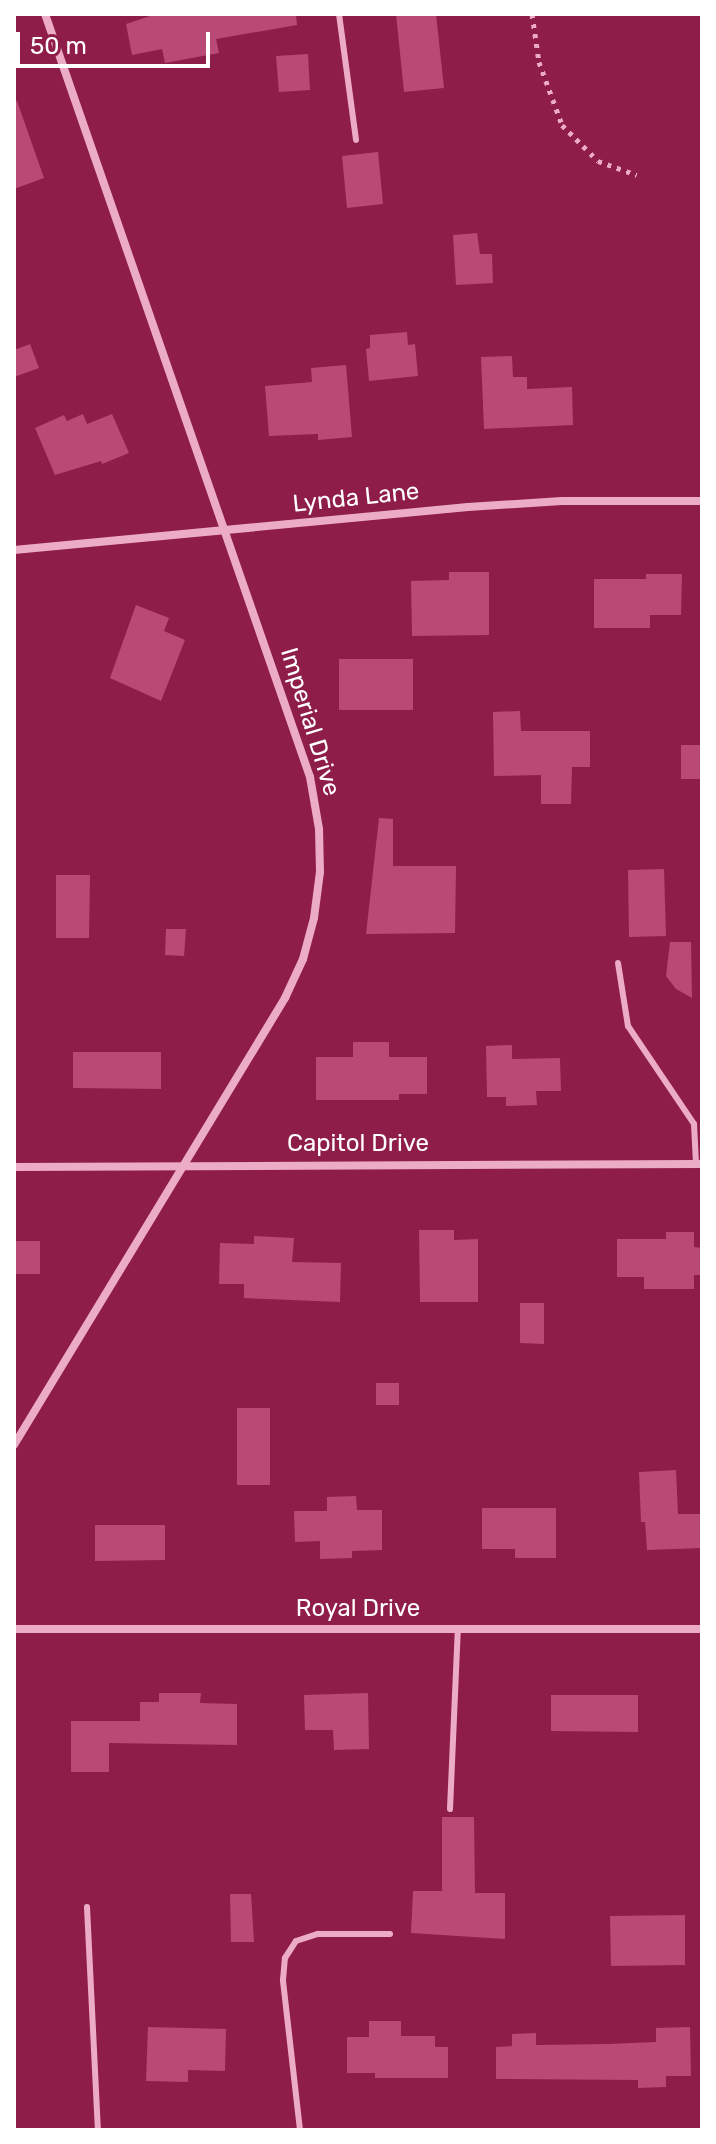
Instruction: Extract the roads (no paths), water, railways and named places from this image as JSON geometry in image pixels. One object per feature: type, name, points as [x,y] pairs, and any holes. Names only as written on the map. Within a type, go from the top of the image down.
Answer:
[{"type":"street","name":"Imperial Drive","points":[[14,1445],[285,998],[303,959],[314,918],[320,872],[319,829],[310,777],[227,530],[45,14]]},
{"type":"street","name":"Lynda Lane","points":[[14,550],[562,501],[702,501]]},
{"type":"street","name":"Capitol Drive","points":[[14,1167],[699,1164]]},
{"type":"street","name":"Royal Drive","points":[[14,1629],[702,1629]]},
{"type":"lane","points":[[339,14],[356,140]]},
{"type":"lane","points":[[618,963],[628,1026],[694,1124],[699,1164]]},
{"type":"lane","points":[[450,1809],[458,1629]]},
{"type":"lane","points":[[87,1907],[98,2130]]},
{"type":"lane","points":[[300,2130],[283,1980],[285,1958],[296,1941],[318,1934],[390,1934]]}]
